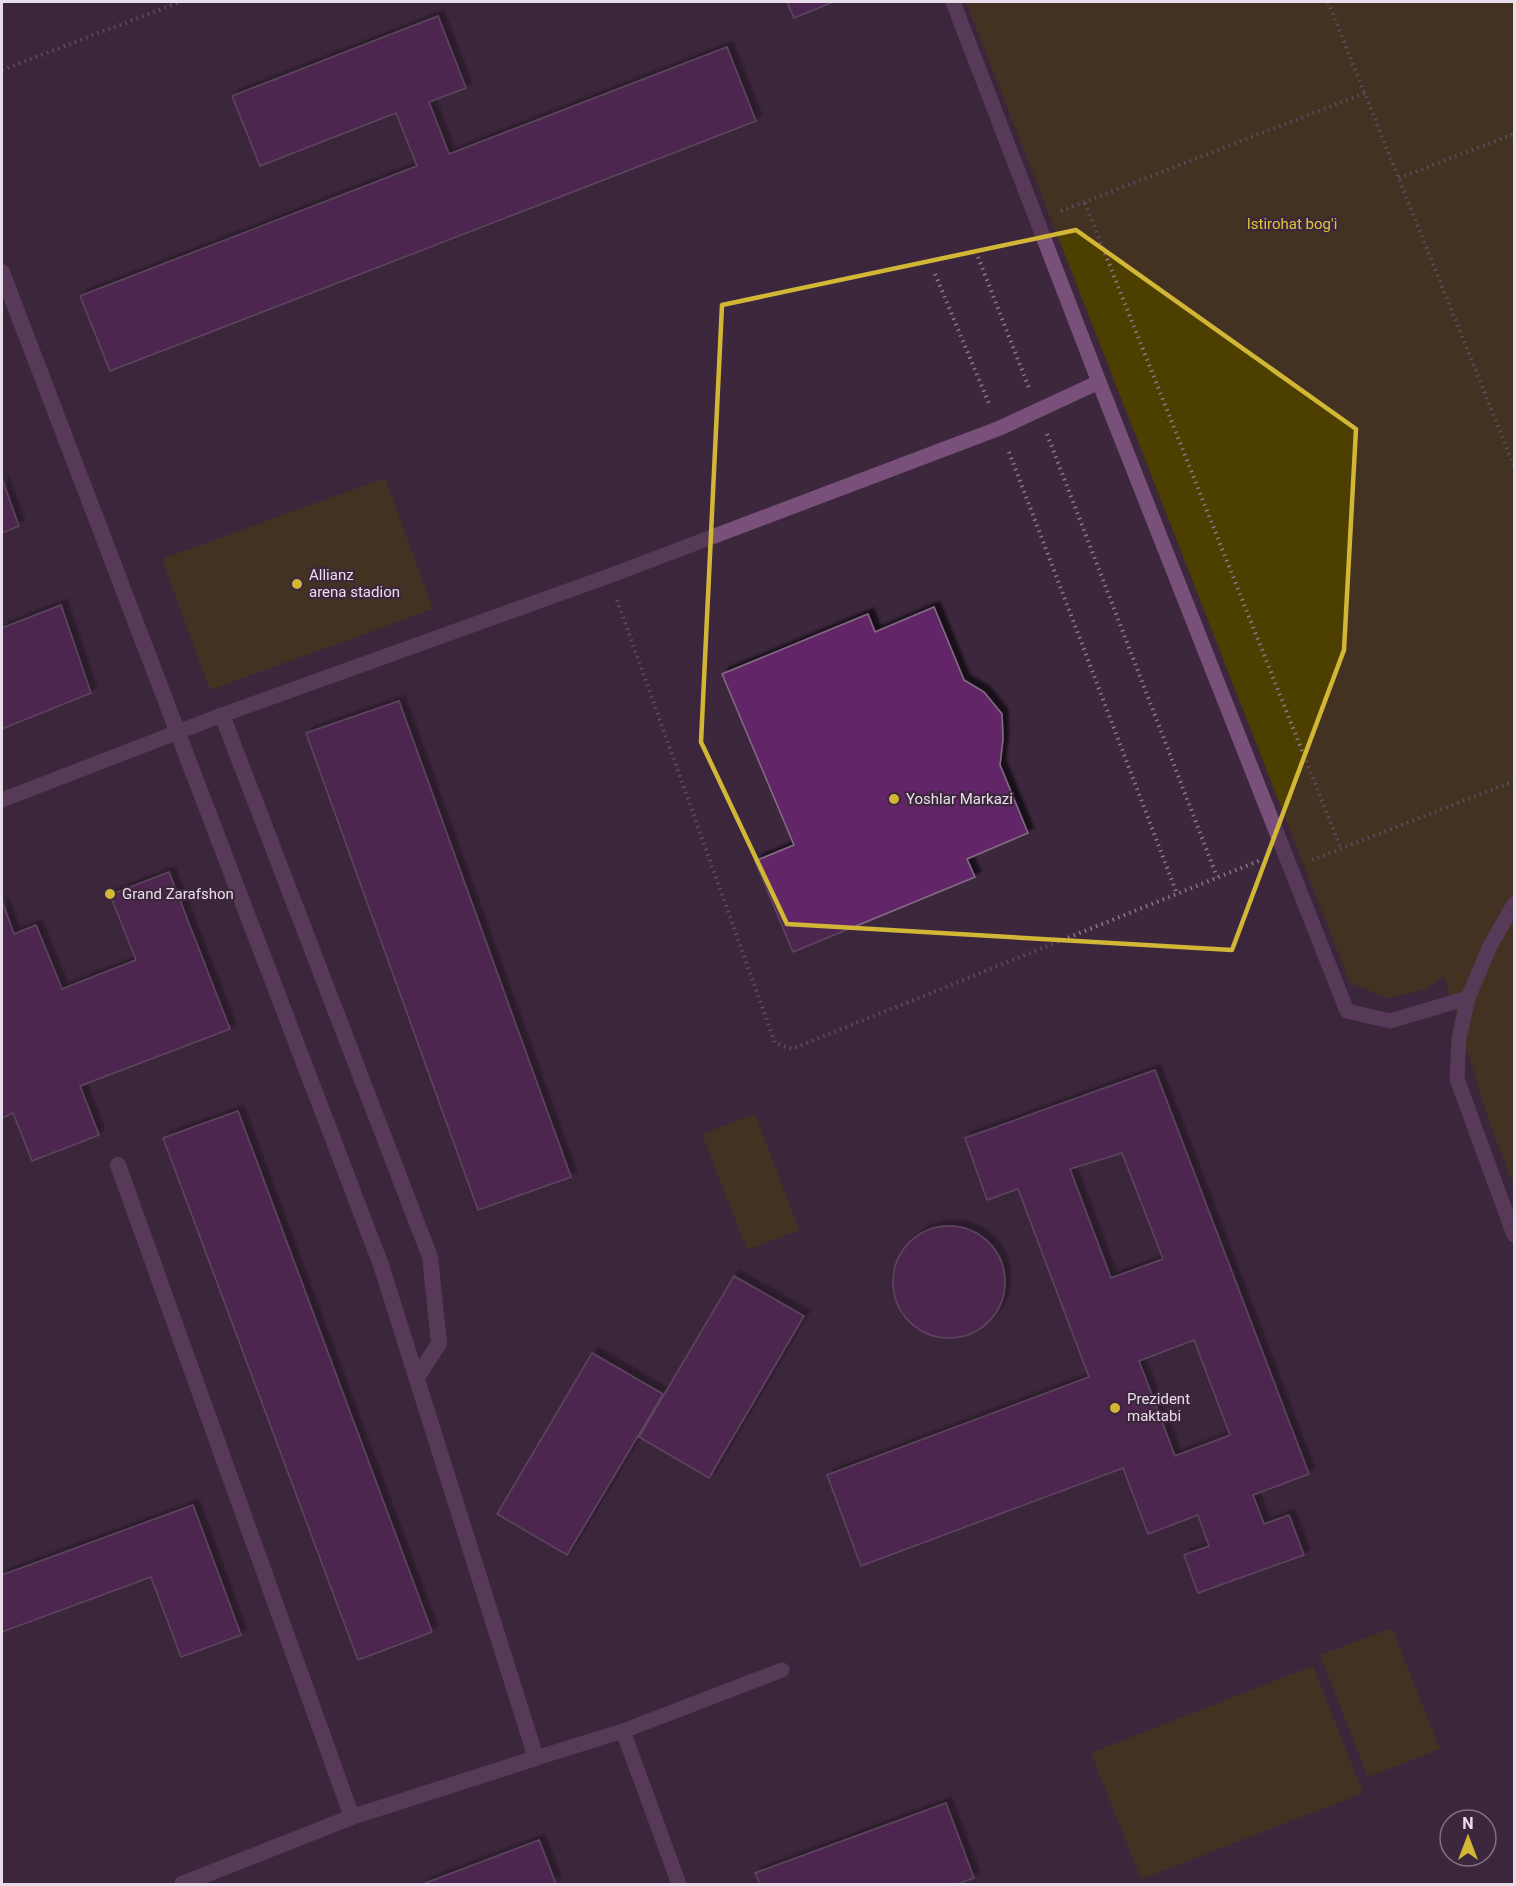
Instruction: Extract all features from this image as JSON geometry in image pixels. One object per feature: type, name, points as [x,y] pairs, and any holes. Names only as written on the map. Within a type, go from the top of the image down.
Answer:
[{"type":"street","points":[[2,272],[381,1265],[536,1758],[352,1817],[182,1884]]},
{"type":"street","points":[[222,716],[430,1257],[439,1343],[417,1378]]},
{"type":"street","points":[[118,1165],[352,1817]]},
{"type":"lane","points":[[953,2],[1099,382],[1347,1011],[1390,1021],[1468,998]]},
{"type":"lane","points":[[2,800],[222,716],[609,576],[1000,428],[1039,412],[1099,382]]},
{"type":"lane","points":[[1515,904],[1490,946],[1468,998],[1460,1038],[1457,1079],[1515,1234]]},
{"type":"lane","points":[[536,1758],[623,1731],[782,1670]]},
{"type":"lane","points":[[623,1731],[679,1884]]},
{"type":"path","points":[[2,70],[180,2]]},
{"type":"path","points":[[1328,2],[1515,466]]},
{"type":"path","points":[[1037,219],[1085,203],[1365,93]]},
{"type":"path","points":[[1399,178],[1515,134]]},
{"type":"path","points":[[1085,203],[1341,849]]},
{"type":"path","points":[[978,257],[1217,878]]},
{"type":"path","points":[[935,274],[1000,428],[1177,894]]},
{"type":"path","points":[[609,576],[775,1043],[792,1049],[1285,850]]},
{"type":"path","points":[[1292,868],[1515,781]]},
{"type":"highlighted area","points":[[1076,230],[1356,429],[1344,650],[1232,950],[787,924],[701,742],[722,305]]},
{"type":"green space","name":"Istirohat bog'i","points":[[966,2],[1514,2],[1514,1186],[1490,1124],[1444,976],[1424,990],[1388,998],[1350,983]]},
{"type":"green space","name":"Allianz arena stadion","points":[[385,478],[433,609],[210,690],[162,559]]},
{"type":"green space","points":[[755,1114],[799,1230],[747,1250],[702,1134]]},
{"type":"green space","points":[[1392,1628],[1440,1749],[1368,1777],[1320,1655]]},
{"type":"green space","points":[[1313,1666],[1363,1793],[1141,1879],[1091,1753]]},
{"type":"building","points":[[787,2],[833,2],[794,18]]},
{"type":"building","points":[[438,16],[466,88],[429,102],[449,154],[727,47],[756,121],[110,371],[80,296],[417,166],[396,113],[260,166],[232,96]]},
{"type":"building","points":[[2,479],[19,526],[2,533]]},
{"type":"building","points":[[61,605],[91,693],[2,729],[2,628]]},
{"type":"building","name":"Yoshlar Markazi","points":[[934,607],[964,680],[984,692],[1002,714],[1003,739],[1000,765],[1028,833],[967,859],[975,877],[793,952],[755,861],[794,845],[722,674],[868,614],[875,632]]},
{"type":"building","points":[[399,701],[571,1177],[478,1210],[306,733]]},
{"type":"building","points":[[169,872],[230,1029],[80,1086],[99,1135],[32,1161],[13,1113],[2,1118],[2,901],[14,934],[36,925],[62,989],[136,960],[110,895]]},
{"type":"building","points":[[1155,1070],[1309,1474],[1253,1495],[1264,1524],[1289,1515],[1304,1555],[1198,1593],[1184,1555],[1209,1546],[1198,1515],[1148,1534],[1123,1468],[861,1566],[827,1475],[1089,1377],[1018,1189],[987,1200],[965,1138]],"holes":[[[1122,1153],[1163,1259],[1111,1278],[1070,1169]],[[1194,1340],[1230,1435],[1175,1456],[1139,1361]]]},
{"type":"building","points":[[238,1111],[432,1632],[358,1660],[163,1138]]},
{"type":"building","points":[[949,1226],[971,1230],[989,1242],[1001,1260],[1005,1282],[1001,1304],[989,1322],[971,1334],[949,1338],[927,1334],[909,1322],[897,1304],[893,1282],[897,1260],[909,1242],[927,1230]]},
{"type":"building","points":[[734,1276],[804,1316],[709,1478],[639,1437]]},
{"type":"building","points":[[592,1353],[663,1394],[567,1555],[497,1514]]},
{"type":"building","points":[[193,1505],[241,1635],[181,1657],[151,1577],[2,1632],[2,1575]]},
{"type":"building","points":[[946,1803],[974,1878],[957,1884],[760,1884],[755,1873]]},
{"type":"building","points":[[539,1840],[556,1884],[423,1884]]},
{"type":"place","name":"Allianz arena stadion","points":[[297,584]]},
{"type":"place","name":"Yoshlar Markazi","points":[[894,799]]},
{"type":"place","name":"Grand Zarafshon","points":[[110,894]]},
{"type":"place","name":"Prezident maktabi","points":[[1115,1408]]}]
